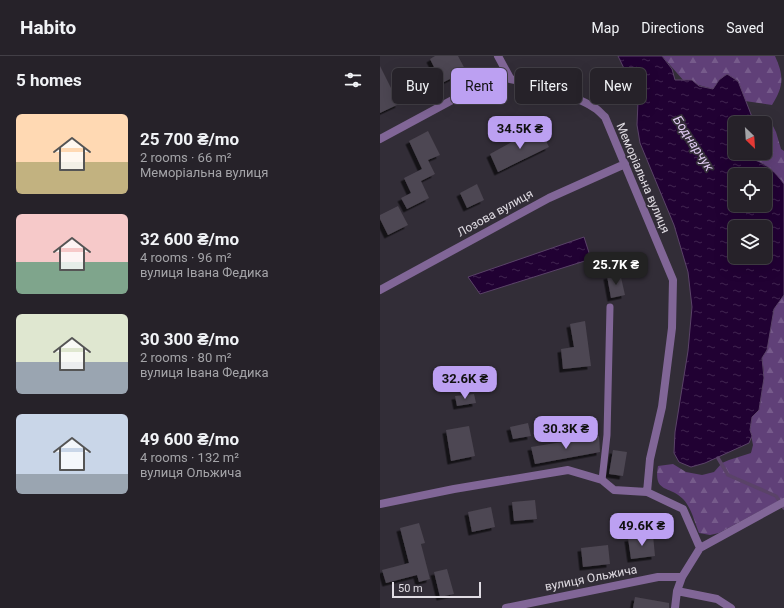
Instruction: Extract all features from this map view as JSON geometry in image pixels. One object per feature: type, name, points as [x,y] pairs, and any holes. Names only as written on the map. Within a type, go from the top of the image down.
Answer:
[{"type":"street","points":[[498,56],[510,78]]},
{"type":"street","name":"Меморіальна вулиця","points":[[380,139],[496,77],[510,78],[593,107],[605,117],[673,280],[672,328],[662,407],[650,459],[647,492]]},
{"type":"street","name":"Лозова вулиця","points":[[380,290],[549,198],[625,164]]},
{"type":"street","points":[[380,504],[454,489],[568,470],[602,480],[614,490],[647,492],[683,509],[700,548]]},
{"type":"street","points":[[675,608],[677,591],[682,577],[700,548],[784,502]]},
{"type":"street","name":"вулиця Ольжича","points":[[506,608],[658,577],[682,577]]},
{"type":"street","points":[[677,591],[717,599],[731,608]]},
{"type":"lane","points":[[602,480],[607,435],[610,307]]},
{"type":"green space","points":[[662,56],[775,56],[780,69],[781,86],[772,105],[745,101],[713,89],[684,81]]},
{"type":"green space","points":[[772,124],[781,149],[784,151],[784,184],[772,170],[772,168],[754,160],[772,160]]},
{"type":"green space","points":[[784,295],[784,498],[719,533],[710,535],[699,533],[686,502],[678,495],[660,485],[657,475],[658,466],[673,464],[686,472],[702,475],[714,472],[722,463],[751,453],[753,445],[750,430],[752,417],[759,410],[764,372],[762,358],[768,343],[772,316],[778,301]]},
{"type":"water","name":"Боднарчук","points":[[618,56],[662,56],[672,69],[675,80],[692,80],[699,86],[713,89],[719,80],[727,74],[738,81],[752,116],[728,116],[728,160],[755,160],[770,168],[728,168],[728,212],[772,212],[772,170],[784,184],[784,295],[774,309],[767,350],[762,358],[764,378],[759,410],[752,417],[750,430],[752,436],[749,443],[705,463],[691,467],[679,462],[674,453],[675,432],[688,351],[692,307],[688,272],[674,225],[640,143],[637,125],[638,104],[646,104],[646,68],[624,68]]},
{"type":"water","points":[[584,237],[591,259],[480,294],[468,277]]},
{"type":"building","points":[[435,56],[458,56],[464,68],[451,68],[451,78],[443,82],[443,68],[434,68],[430,59]]},
{"type":"building","points":[[380,66],[392,90],[392,104],[399,104],[380,113]]},
{"type":"building","points":[[539,127],[549,147],[498,172],[490,154]]},
{"type":"building","points":[[428,131],[440,155],[428,160],[435,174],[421,181],[429,198],[407,209],[401,198],[411,193],[404,178],[422,169],[409,141]]},
{"type":"building","points":[[477,184],[484,200],[467,208],[460,193]]},
{"type":"building","points":[[398,206],[408,225],[388,235],[380,219],[380,215]]},
{"type":"building","points":[[620,273],[625,295],[611,298],[607,276]]},
{"type":"building","points":[[585,321],[591,366],[563,369],[561,349],[574,347],[570,324]]},
{"type":"building","points":[[474,394],[476,403],[457,406],[455,396]]},
{"type":"building","points":[[528,423],[531,436],[513,439],[510,427]]},
{"type":"building","points":[[469,426],[475,456],[451,461],[446,430]]},
{"type":"building","points":[[599,436],[600,452],[535,464],[531,447]]},
{"type":"building","points":[[613,450],[627,452],[623,476],[609,474]]},
{"type":"building","points":[[535,500],[537,519],[514,521],[512,502]]},
{"type":"building","points":[[491,507],[495,527],[472,532],[468,512]]},
{"type":"building","points":[[419,523],[425,543],[421,544],[430,579],[419,582],[417,575],[386,583],[382,570],[409,563],[400,528]]},
{"type":"building","points":[[653,535],[655,556],[631,559],[628,538]]},
{"type":"building","points":[[608,545],[610,564],[583,567],[581,548]]},
{"type":"building","points":[[447,569],[454,594],[440,597],[434,572]]},
{"type":"building","points":[[635,597],[669,603],[669,608],[633,608]]},
{"type":"waterway","points":[[718,458],[728,475],[776,496],[784,508]]}]
